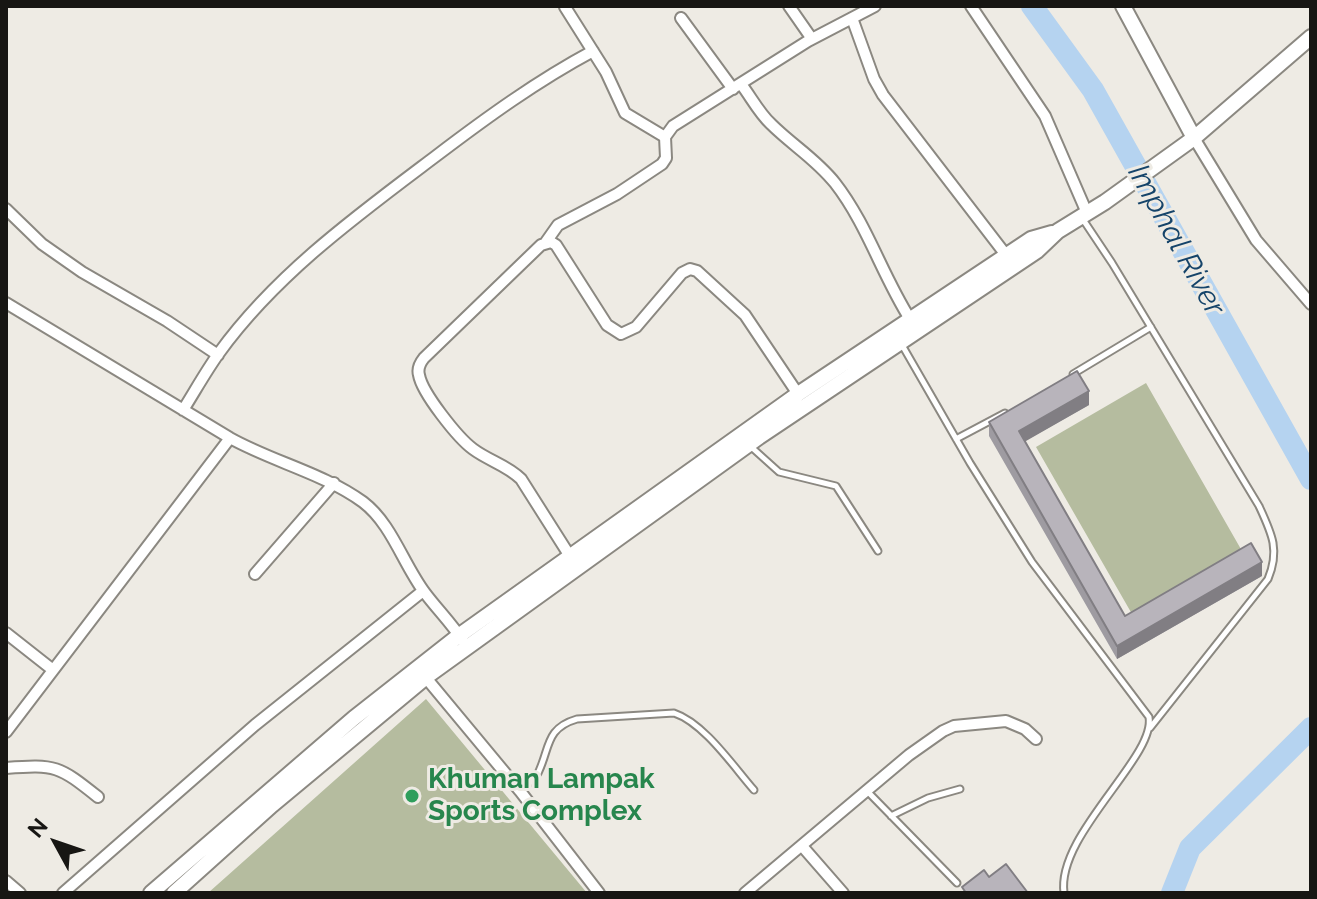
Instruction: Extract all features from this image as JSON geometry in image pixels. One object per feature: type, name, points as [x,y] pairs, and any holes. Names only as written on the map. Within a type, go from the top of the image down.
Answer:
[{"type":"main road","points":[[1123,6],[1190,141]]},
{"type":"main road","points":[[574,561],[1037,251],[1058,231],[1105,202],[1190,141],[1311,37]]},
{"type":"main road","points":[[172,887],[354,718],[422,672],[798,394],[1031,239],[1058,231]]},
{"type":"street","points":[[789,6],[812,39]]},
{"type":"street","points":[[574,561],[521,479],[512,470],[476,452],[460,438],[422,385],[419,365],[546,242],[558,225],[617,194],[662,164],[666,158],[665,137],[673,126],[812,39],[875,6]]},
{"type":"street","points":[[971,6],[1045,116],[1084,215]]},
{"type":"street","points":[[565,7],[606,72],[625,113],[665,137]]},
{"type":"street","points":[[681,18],[764,118],[814,159],[844,196],[910,319]]},
{"type":"street","points":[[852,18],[883,95],[1006,255]]},
{"type":"street","points":[[183,410],[218,355],[285,279],[377,201],[520,94],[593,51]]},
{"type":"street","points":[[1190,141],[1256,240],[1311,304]]},
{"type":"street","points":[[6,209],[52,251],[82,272],[177,327],[218,355]]},
{"type":"street","points":[[546,242],[556,245],[607,325],[621,334],[636,327],[682,273],[690,269],[697,271],[745,315],[798,394]]},
{"type":"street","points":[[6,303],[254,452],[334,483],[378,515],[426,595],[464,641]]},
{"type":"street","points":[[6,732],[230,438]]},
{"type":"street","points":[[255,574],[334,483]]},
{"type":"street","points":[[63,893],[255,725],[426,595]]},
{"type":"street","points":[[6,633],[53,670]]},
{"type":"street","points":[[422,672],[599,893]]},
{"type":"street","points":[[745,893],[909,755],[954,726],[1006,721],[1025,729],[1036,739]]},
{"type":"street","points":[[6,768],[51,766],[71,775],[98,797]]},
{"type":"street","points":[[802,846],[843,893]]},
{"type":"street","points":[[6,881],[20,893]]},
{"type":"lane","points":[[1084,215],[1259,506],[1271,533],[1275,552],[1268,579],[1147,731]]},
{"type":"lane","points":[[1060,382],[1151,327]]},
{"type":"lane","points":[[901,342],[1032,562],[1149,717],[1140,747],[1079,838],[1068,865],[1064,893]]},
{"type":"lane","points":[[956,439],[1008,411]]},
{"type":"lane","points":[[748,445],[779,472],[836,486],[878,551]]},
{"type":"lane","points":[[520,791],[539,772],[550,739],[565,723],[577,719],[663,713],[685,717],[698,726],[754,790]]},
{"type":"lane","points":[[891,816],[928,798],[960,789]]},
{"type":"lane","points":[[867,791],[957,883]]},
{"type":"green space","points":[[1146,383],[1242,551],[1132,614],[1036,447]]},
{"type":"green space","name":"Khuman Lampak Sports Complex","points":[[426,699],[587,893],[208,893]]},
{"type":"building","points":[[1077,371],[1089,391],[1019,431],[1125,616],[1251,543],[1262,562],[1117,646],[989,422]]},
{"type":"building","points":[[1006,864],[1028,893],[966,893],[962,887],[984,870],[989,877]]},
{"type":"waterway","name":"Imphal River","points":[[1032,6],[1093,90],[1311,479]]},
{"type":"waterway","name":"Imphal River","points":[[1172,893],[1190,848],[1311,728]]},
{"type":"place","name":"Khuman Lampak Sports Complex","points":[[412,796]]}]
